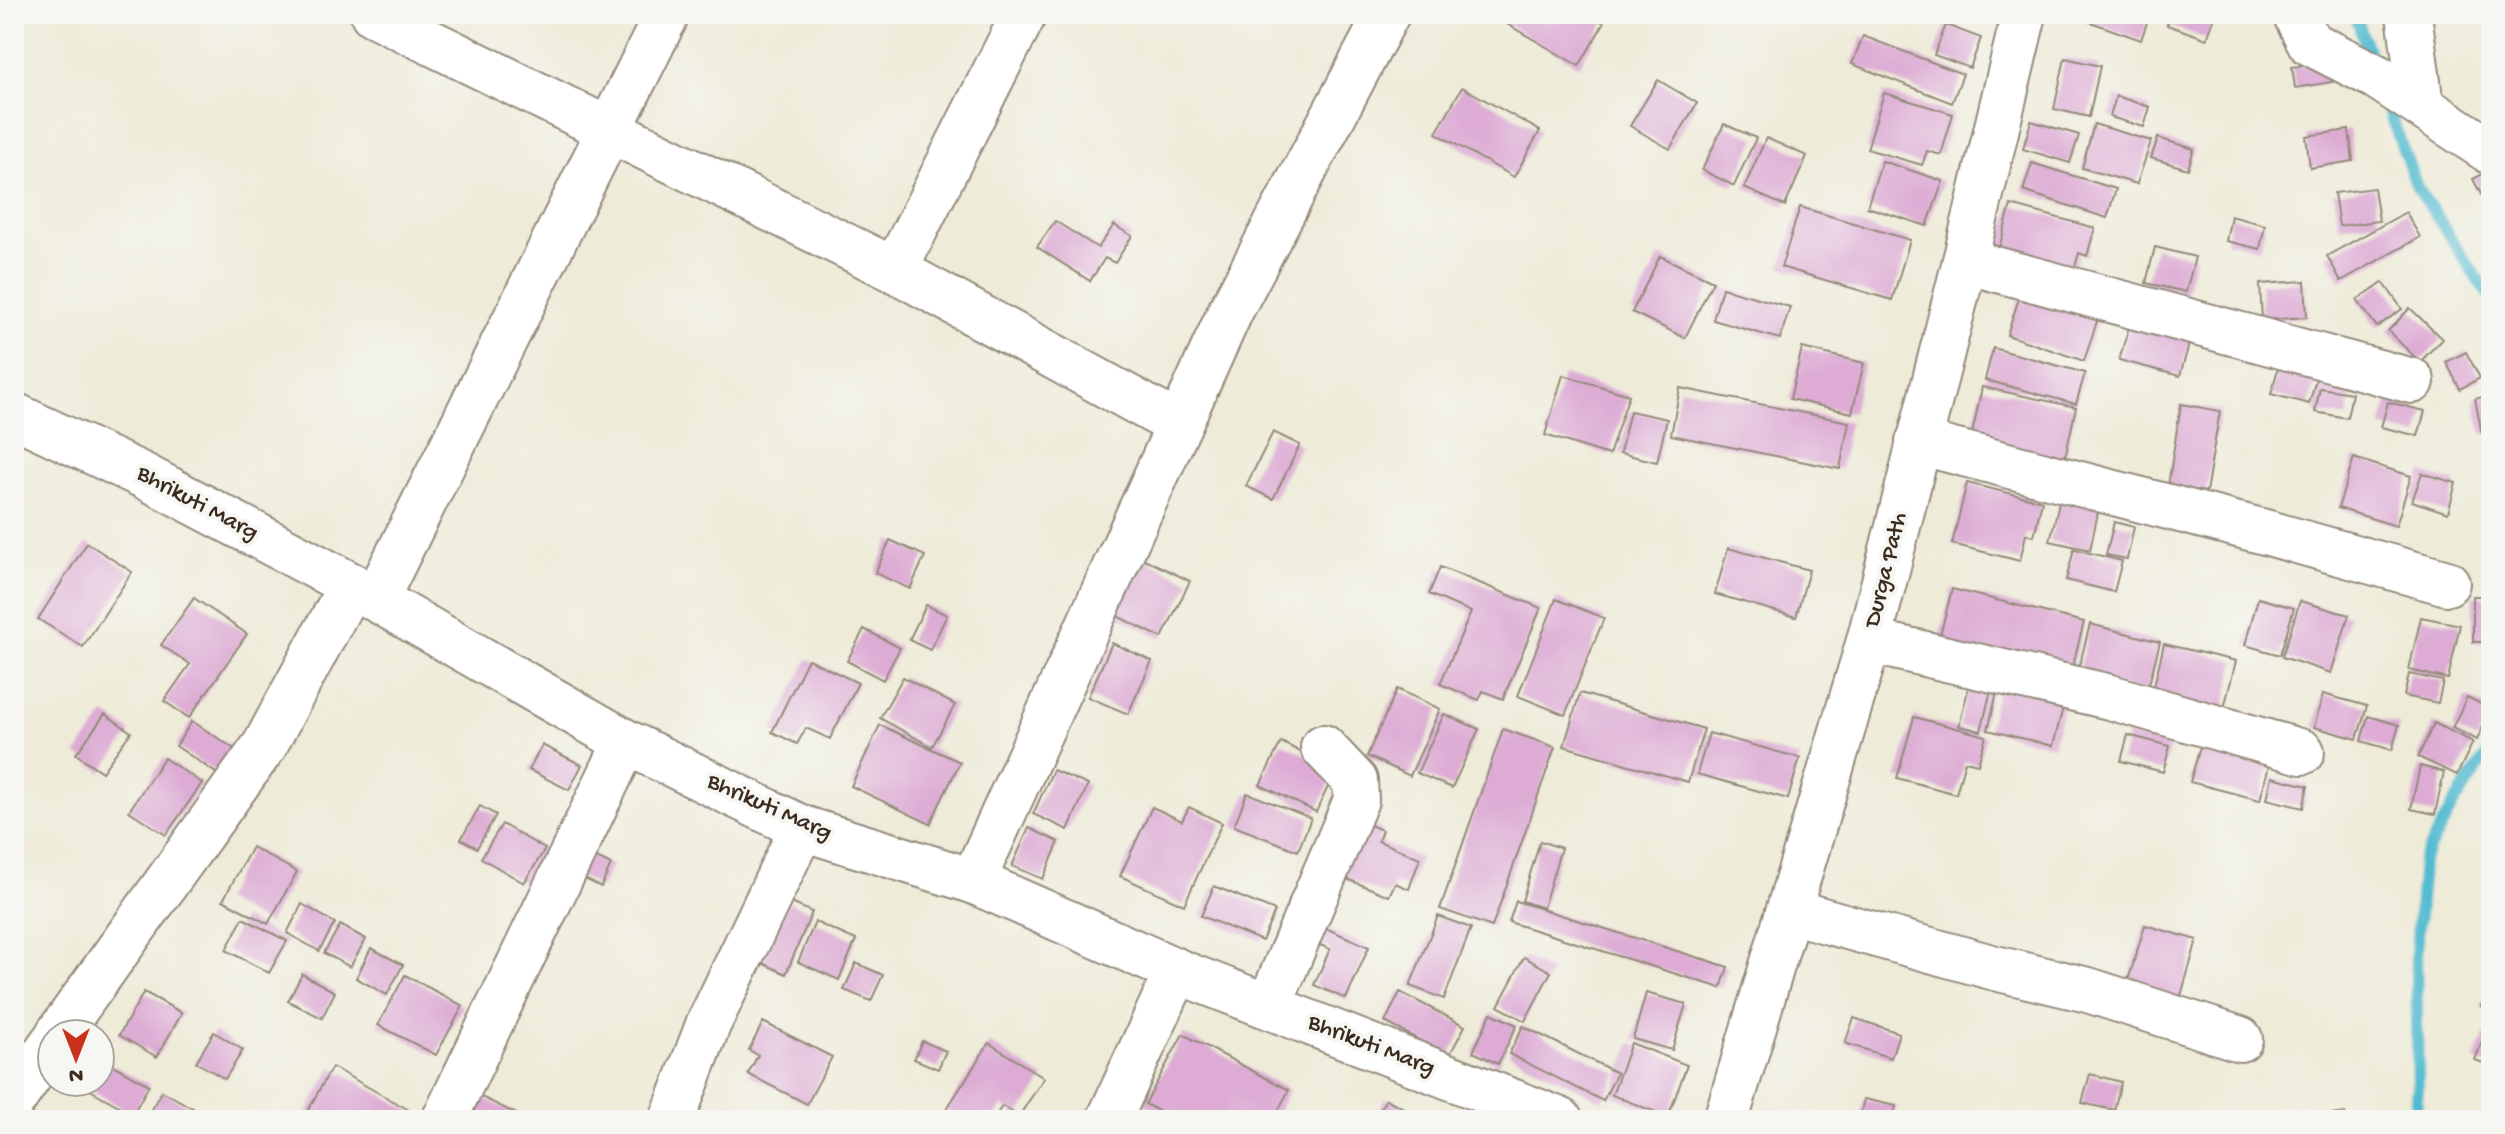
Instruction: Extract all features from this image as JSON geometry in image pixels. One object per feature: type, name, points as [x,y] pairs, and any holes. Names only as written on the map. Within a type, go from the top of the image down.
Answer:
[{"type":"street","points":[[373,14],[895,270],[1179,425]]},
{"type":"street","points":[[69,1018],[265,745],[364,592],[667,14]]},
{"type":"street","points":[[895,270],[1024,14]]},
{"type":"street","points":[[973,881],[1231,310],[1387,14]]},
{"type":"street","name":"Durga Path","points":[[1726,1120],[1869,641],[2024,14]]},
{"type":"street","points":[[2295,14],[2310,43],[2377,77],[2491,152]]},
{"type":"street","points":[[2409,14],[2421,105]]},
{"type":"street","points":[[1965,261],[2412,381]]},
{"type":"street","name":"Bhrikuti Marg","points":[[14,415],[144,476],[364,592],[626,742],[802,828],[973,881],[1177,971],[1560,1120]]},
{"type":"street","points":[[1918,442],[2265,532],[2447,583]]},
{"type":"street","points":[[1869,641],[2110,697],[2302,752]]},
{"type":"street","points":[[444,1120],[626,742]]},
{"type":"street","points":[[1269,1006],[1356,800],[1355,781],[1323,747]]},
{"type":"street","points":[[672,1120],[708,1025],[802,828]]},
{"type":"street","points":[[1790,911],[1995,968],[2088,990],[2240,1039]]},
{"type":"street","points":[[1109,1120],[1177,971]]},
{"type":"street","points":[[14,1099],[36,1067]]},
{"type":"building","points":[[1490,14],[1589,14],[1604,23],[1579,66]]},
{"type":"building","points":[[2068,14],[2150,14],[2141,40]]},
{"type":"building","points":[[2171,14],[2216,14],[2207,39],[2167,25]]},
{"type":"building","points":[[1946,25],[1981,38],[1970,68],[1934,55]]},
{"type":"building","points":[[1863,36],[1963,74],[1952,103],[1852,64]]},
{"type":"building","points":[[2065,58],[2100,66],[2089,117],[2054,109]]},
{"type":"building","points":[[2329,62],[2332,82],[2295,88],[2292,67]]},
{"type":"building","points":[[1658,80],[1697,103],[1670,149],[1630,126]]},
{"type":"building","points":[[1462,87],[1540,131],[1514,177],[1436,133]]},
{"type":"building","points":[[1884,93],[1953,114],[1941,155],[1927,151],[1922,165],[1867,149]]},
{"type":"building","points":[[2116,96],[2150,107],[2144,127],[2110,117]]},
{"type":"building","points":[[2031,121],[2079,135],[2070,163],[2023,149]]},
{"type":"building","points":[[1724,124],[1756,138],[1734,186],[1702,170]]},
{"type":"building","points":[[2094,124],[2151,141],[2137,184],[2082,168]]},
{"type":"building","points":[[2349,130],[2353,161],[2310,168],[2306,136]]},
{"type":"building","points":[[1766,138],[1807,156],[1785,206],[1744,188]]},
{"type":"building","points":[[2158,138],[2194,149],[2188,169],[2151,158]]},
{"type":"building","points":[[1882,161],[1943,181],[1927,226],[1867,207]]},
{"type":"building","points":[[2032,163],[2116,189],[2107,218],[2023,191]]},
{"type":"building","points":[[2491,170],[2491,214],[2473,179]]},
{"type":"building","points":[[2374,188],[2379,221],[2339,226],[2334,193]]},
{"type":"building","points":[[2011,205],[2095,228],[2087,256],[2079,253],[2072,277],[1997,256]]},
{"type":"building","points":[[1800,207],[1910,240],[1892,300],[1781,267]]},
{"type":"building","points":[[2406,212],[2420,237],[2341,281],[2327,256]]},
{"type":"building","points":[[2231,216],[2265,225],[2260,249],[2226,241]]},
{"type":"building","points":[[1055,221],[1098,248],[1114,225],[1132,236],[1115,263],[1105,258],[1090,281],[1037,247]]},
{"type":"building","points":[[2155,247],[2195,257],[2186,292],[2146,283]]},
{"type":"building","points":[[1660,256],[1713,281],[1685,338],[1632,312]]},
{"type":"building","points":[[2305,281],[2307,317],[2262,320],[2260,284]]},
{"type":"building","points":[[2383,282],[2402,309],[2377,327],[2357,300]]},
{"type":"building","points":[[1722,288],[1790,307],[1780,339],[1713,320]]},
{"type":"building","points":[[2022,289],[2099,315],[2084,361],[2007,335]]},
{"type":"building","points":[[2410,308],[2442,339],[2420,362],[2388,331]]},
{"type":"building","points":[[2131,320],[2191,337],[2180,376],[2119,360]]},
{"type":"building","points":[[1802,348],[1864,363],[1852,413],[1790,399]]},
{"type":"building","points":[[1993,348],[2085,373],[2076,404],[1985,380]]},
{"type":"building","points":[[2466,352],[2480,378],[2460,389],[2446,362]]},
{"type":"building","points":[[2279,365],[2317,375],[2309,404],[2271,394]]},
{"type":"building","points":[[1563,375],[1629,395],[1609,455],[1545,435]]},
{"type":"building","points":[[1982,387],[2076,407],[2065,458],[1971,439]]},
{"type":"building","points":[[1680,388],[1849,422],[1840,469],[1671,435]]},
{"type":"building","points":[[2320,388],[2352,393],[2347,418],[2315,412]]},
{"type":"building","points":[[2491,395],[2491,433],[2482,434],[2475,399]]},
{"type":"building","points":[[2388,402],[2425,411],[2418,436],[2381,427]]},
{"type":"building","points":[[2181,404],[2220,411],[2206,492],[2168,486]]},
{"type":"building","points":[[1630,411],[1667,419],[1657,462],[1620,453]]},
{"type":"building","points":[[1273,432],[1300,445],[1273,499],[1246,486]]},
{"type":"building","points":[[2354,458],[2411,476],[2396,526],[2338,508]]},
{"type":"building","points":[[2422,473],[2456,483],[2448,513],[2412,501]]},
{"type":"building","points":[[1967,483],[2042,501],[2034,536],[2026,534],[2020,561],[1952,544]]},
{"type":"building","points":[[2061,494],[2100,503],[2090,550],[2050,541]]},
{"type":"building","points":[[2114,522],[2134,527],[2127,559],[2106,555]]},
{"type":"building","points":[[890,540],[925,556],[910,589],[875,573]]},
{"type":"building","points":[[87,543],[132,572],[83,647],[38,619]]},
{"type":"building","points":[[1728,548],[1809,570],[1796,617],[1715,594]]},
{"type":"building","points":[[2074,549],[2122,561],[2114,592],[2066,580]]},
{"type":"building","points":[[1142,558],[1190,581],[1162,638],[1115,615]]},
{"type":"building","points":[[1440,567],[1541,608],[1503,699],[1483,691],[1479,700],[1440,684],[1471,612],[1429,594]]},
{"type":"building","points":[[1952,589],[2084,622],[2070,676],[1938,643]]},
{"type":"building","points":[[2473,596],[2491,596],[2491,642],[2473,642]]},
{"type":"building","points":[[194,598],[247,634],[189,718],[164,701],[190,664],[161,645]]},
{"type":"building","points":[[2258,598],[2294,608],[2280,655],[2245,645]]},
{"type":"building","points":[[1556,599],[1604,618],[1565,715],[1518,696]]},
{"type":"building","points":[[2300,601],[2349,615],[2331,673],[2282,657]]},
{"type":"building","points":[[926,605],[947,615],[930,650],[909,640]]},
{"type":"building","points":[[2421,617],[2460,625],[2448,679],[2409,670]]},
{"type":"building","points":[[2090,624],[2160,642],[2147,692],[2077,675]]},
{"type":"building","points":[[864,629],[900,648],[883,680],[847,661]]},
{"type":"building","points":[[1112,643],[1152,661],[1128,714],[1088,697]]},
{"type":"building","points":[[2164,644],[2236,661],[2223,712],[2152,694]]},
{"type":"building","points":[[808,659],[858,683],[830,739],[806,728],[797,744],[772,732]]},
{"type":"building","points":[[2409,674],[2443,681],[2438,703],[2404,696]]},
{"type":"building","points":[[903,677],[955,705],[932,747],[880,718]]},
{"type":"building","points":[[1971,677],[1993,682],[1981,731],[1959,726]]},
{"type":"building","points":[[1999,684],[2065,700],[2053,746],[1988,730]]},
{"type":"building","points":[[1397,689],[1440,709],[1410,776],[1367,756]]},
{"type":"building","points":[[1580,693],[1704,729],[1688,782],[1564,746]]},
{"type":"building","points":[[2323,694],[2367,706],[2357,739],[2314,727]]},
{"type":"building","points":[[2467,697],[2491,709],[2477,740],[2452,728]]},
{"type":"building","points":[[105,714],[131,732],[102,772],[76,754]]},
{"type":"building","points":[[1444,714],[1479,729],[1452,788],[1417,773]]},
{"type":"building","points":[[2368,716],[2399,725],[2392,750],[2361,741]]},
{"type":"building","points":[[1914,717],[1986,736],[1978,764],[1965,761],[1956,794],[1897,778]]},
{"type":"building","points":[[192,721],[236,750],[219,775],[176,746]]},
{"type":"building","points":[[2434,723],[2473,742],[2457,775],[2418,757]]},
{"type":"building","points":[[880,725],[960,762],[930,824],[851,786]]},
{"type":"building","points":[[1503,729],[1555,747],[1492,927],[1440,909]]},
{"type":"building","points":[[1709,733],[1800,758],[1788,799],[1697,774]]},
{"type":"building","points":[[2128,735],[2170,746],[2163,772],[2121,761]]},
{"type":"building","points":[[2203,736],[2272,754],[2260,800],[2190,782]]},
{"type":"building","points":[[1281,742],[1336,770],[1316,812],[1260,785]]},
{"type":"building","points":[[542,745],[582,765],[569,790],[529,770]]},
{"type":"building","points":[[164,758],[202,783],[166,835],[129,811]]},
{"type":"building","points":[[2420,766],[2444,772],[2435,814],[2411,809]]},
{"type":"building","points":[[1053,770],[1088,785],[1068,830],[1033,814]]},
{"type":"building","points":[[2272,777],[2308,786],[2303,808],[2267,799]]},
{"type":"building","points":[[1247,793],[1311,818],[1298,851],[1234,826]]},
{"type":"building","points":[[480,806],[496,815],[477,848],[461,839]]},
{"type":"building","points":[[1152,807],[1182,821],[1189,807],[1222,823],[1184,905],[1120,876]]},
{"type":"building","points":[[1351,817],[1382,830],[1378,841],[1420,858],[1409,889],[1395,883],[1389,896],[1342,877]]},
{"type":"building","points":[[502,824],[545,849],[524,883],[481,858]]},
{"type":"building","points":[[1029,828],[1059,842],[1043,879],[1012,866]]},
{"type":"building","points":[[1540,841],[1561,848],[1543,908],[1522,901]]},
{"type":"building","points":[[252,847],[297,872],[268,924],[223,900]]},
{"type":"building","points":[[582,851],[611,865],[601,887],[572,873]]},
{"type":"building","points":[[1214,886],[1275,911],[1262,941],[1201,916]]},
{"type":"building","points":[[1516,901],[1728,967],[1721,988],[1509,922]]},
{"type":"building","points":[[789,902],[812,912],[786,974],[762,963]]},
{"type":"building","points":[[302,904],[335,923],[319,951],[287,933]]},
{"type":"building","points":[[1438,916],[1471,928],[1444,999],[1410,986]]},
{"type":"building","points":[[243,918],[287,941],[269,973],[226,950]]},
{"type":"building","points":[[815,922],[856,940],[839,980],[798,962]]},
{"type":"building","points":[[1314,923],[1369,947],[1346,999],[1314,985],[1330,949],[1306,939]]},
{"type":"building","points":[[340,925],[366,939],[350,967],[324,953]]},
{"type":"building","points":[[2145,925],[2197,940],[2180,999],[2127,984]]},
{"type":"building","points":[[371,948],[403,965],[387,995],[356,978]]},
{"type":"building","points":[[1524,957],[1551,972],[1525,1021],[1498,1006]]},
{"type":"building","points":[[856,963],[883,975],[871,1001],[844,990]]},
{"type":"building","points":[[302,974],[335,992],[322,1018],[288,1001]]},
{"type":"building","points":[[405,975],[463,1006],[436,1055],[378,1025]]},
{"type":"building","points":[[2491,986],[2491,1011],[2481,1006]]},
{"type":"building","points":[[144,992],[182,1013],[157,1057],[119,1035]]},
{"type":"building","points":[[1400,992],[1465,1026],[1449,1056],[1385,1022]]},
{"type":"building","points":[[1646,993],[1686,1004],[1672,1050],[1633,1039]]},
{"type":"building","points":[[1491,1013],[1517,1025],[1498,1064],[1473,1052]]},
{"type":"building","points":[[1854,1018],[1899,1033],[1891,1058],[1845,1043]]},
{"type":"building","points":[[763,1022],[832,1057],[807,1104],[748,1074],[758,1055],[749,1050]]},
{"type":"building","points":[[1523,1026],[1617,1073],[1603,1101],[1509,1054]]},
{"type":"building","points":[[2488,1026],[2491,1027],[2491,1066],[2475,1060]]},
{"type":"building","points":[[214,1032],[243,1050],[225,1079],[196,1062]]},
{"type":"building","points":[[1183,1034],[1289,1090],[1273,1120],[1176,1120],[1145,1104]]},
{"type":"building","points":[[922,1041],[946,1051],[938,1069],[914,1059]]},
{"type":"building","points":[[989,1043],[1044,1078],[1019,1116],[1002,1106],[993,1120],[961,1120],[946,1110]]},
{"type":"building","points":[[1631,1043],[1687,1065],[1668,1117],[1612,1095]]},
{"type":"building","points":[[116,1067],[149,1085],[133,1114],[104,1098],[116,1098]]},
{"type":"building","points":[[332,1067],[418,1115],[415,1120],[322,1120],[307,1112]]},
{"type":"building","points":[[2090,1074],[2121,1082],[2114,1110],[2082,1103]]},
{"type":"building","points":[[162,1091],[196,1110],[191,1120],[154,1120],[147,1116]]},
{"type":"building","points":[[475,1094],[529,1120],[462,1120]]},
{"type":"building","points":[[1386,1099],[1426,1120],[1374,1120]]},
{"type":"building","points":[[1864,1099],[1896,1106],[1893,1120],[1859,1120]]},
{"type":"building","points":[[2345,1113],[2346,1120],[2308,1120],[2308,1118]]},
{"type":"waterway","points":[[2355,14],[2372,62]]},
{"type":"waterway","points":[[2384,98],[2417,187],[2491,299]]},
{"type":"waterway","points":[[2415,1120],[2418,1088],[2416,953],[2423,860],[2453,805],[2491,749]]}]
